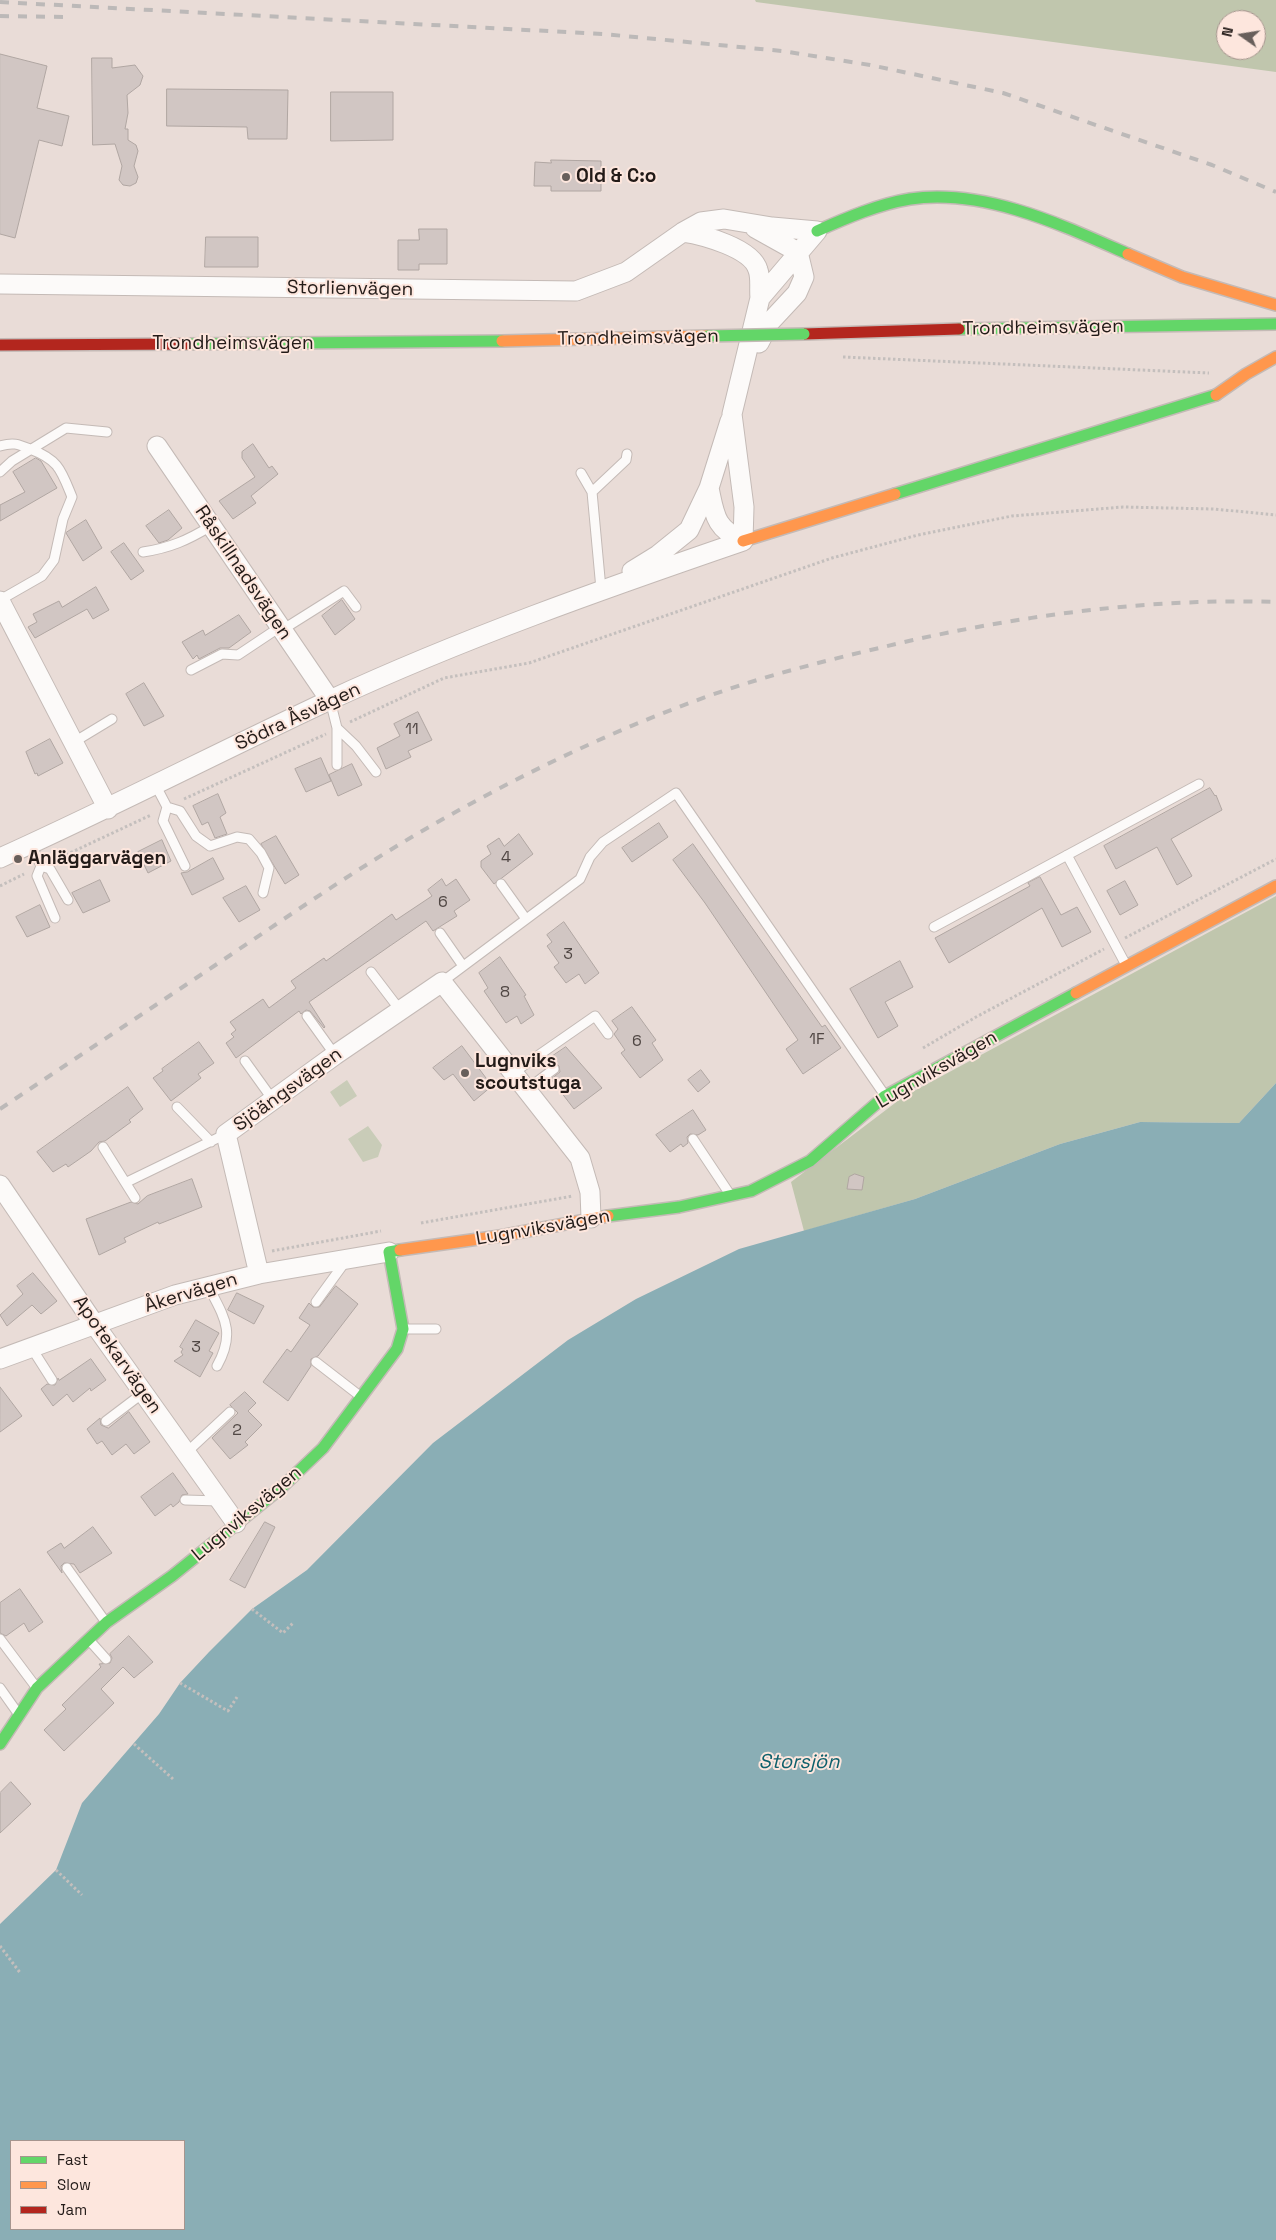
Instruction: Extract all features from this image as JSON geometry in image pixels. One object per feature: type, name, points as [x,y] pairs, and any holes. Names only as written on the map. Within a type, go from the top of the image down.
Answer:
[{"type":"main road","points":[[817,231],[849,217],[910,199],[965,197],[1053,221],[1182,277],[1276,305]]},
{"type":"main road","name":"Trondheimsvägen","points":[[0,345],[432,343],[1026,327],[1276,324]]},
{"type":"main road","points":[[742,541],[1215,396],[1246,374],[1276,357]]},
{"type":"main road","name":"Lugnviksvägen","points":[[389,1252],[500,1236],[591,1218],[679,1207],[751,1191],[810,1162],[885,1096],[1276,886]]},
{"type":"main road","points":[[389,1252],[403,1329]]},
{"type":"main road","name":"Lugnviksvägen","points":[[0,1744],[20,1717],[37,1688],[107,1622],[172,1576],[281,1488],[323,1448],[396,1349],[403,1329]]},
{"type":"street","name":"Storlienvägen","points":[[0,284],[576,291],[626,272],[683,232],[701,222],[724,219],[747,224],[817,231]]},
{"type":"street","points":[[743,373],[770,322],[796,294],[804,277],[798,252],[747,224]]},
{"type":"street","points":[[760,298],[817,231]]},
{"type":"street","points":[[683,232],[707,236],[724,242],[750,260],[758,269],[760,298],[743,373]]},
{"type":"street","name":"Södra Åsvägen","points":[[601,590],[658,555],[689,530],[709,488],[743,373]]},
{"type":"street","points":[[709,488],[714,514],[725,532],[742,541],[744,507],[732,414]]},
{"type":"street","name":"Råskillnadsvägen","points":[[157,446],[330,700]]},
{"type":"street","name":"Södra Åsvägen","points":[[0,858],[108,809],[330,700],[461,643],[601,590],[742,541]]},
{"type":"street","points":[[2,610],[108,809]]},
{"type":"street","points":[[442,982],[580,1158],[590,1192],[591,1218]]},
{"type":"street","name":"Sjöängsvägen","points":[[259,1274],[219,1138],[335,1055],[442,982]]},
{"type":"street","name":"Apotekarvägen","points":[[0,1185],[95,1325],[236,1523]]},
{"type":"street","name":"Åkervägen","points":[[5,1355],[95,1325],[175,1295],[208,1286],[259,1274],[389,1252]]},
{"type":"lane","points":[[0,472],[31,449],[66,428],[107,432]]},
{"type":"lane","points":[[0,446],[13,442],[48,456],[60,470],[72,497],[63,519],[54,560],[42,576],[2,610]]},
{"type":"lane","points":[[592,492],[626,460],[627,454]]},
{"type":"lane","points":[[581,474],[592,492],[601,590]]},
{"type":"lane","points":[[143,552],[166,549],[185,542],[211,526]]},
{"type":"lane","points":[[191,670],[222,654],[238,654],[344,591],[356,607]]},
{"type":"lane","points":[[330,700],[337,728],[337,765]]},
{"type":"lane","points":[[74,742],[112,718]]},
{"type":"lane","points":[[337,728],[356,746],[376,772]]},
{"type":"lane","points":[[934,927],[1199,784]]},
{"type":"lane","points":[[156,786],[167,807],[163,821],[185,866]]},
{"type":"lane","points":[[442,982],[580,879],[590,857],[603,842],[676,793],[885,1096]]},
{"type":"lane","points":[[167,807],[180,811],[196,836],[210,846],[236,837],[249,839],[261,853],[269,868],[263,893]]},
{"type":"lane","points":[[31,844],[41,866],[37,876],[55,918]]},
{"type":"lane","points":[[1068,855],[1126,966]]},
{"type":"lane","points":[[41,866],[50,869],[68,900]]},
{"type":"lane","points":[[501,884],[526,919]]},
{"type":"lane","points":[[440,933],[463,966]]},
{"type":"lane","points":[[371,972],[400,1010]]},
{"type":"lane","points":[[307,1016],[335,1055]]},
{"type":"lane","points":[[513,1073],[595,1016],[608,1034]]},
{"type":"lane","points":[[245,1061],[273,1100]]},
{"type":"lane","points":[[526,1090],[554,1069]]},
{"type":"lane","points":[[127,1182],[219,1138],[177,1106]]},
{"type":"lane","points":[[693,1139],[731,1195]]},
{"type":"lane","points":[[103,1147],[127,1182],[135,1198]]},
{"type":"lane","points":[[316,1302],[347,1259]]},
{"type":"lane","points":[[208,1286],[226,1322],[228,1336],[224,1353],[217,1366]]},
{"type":"lane","points":[[403,1329],[436,1329]]},
{"type":"lane","points":[[31,1347],[52,1380]]},
{"type":"lane","points":[[316,1362],[361,1397]]},
{"type":"lane","points":[[106,1421],[144,1393]]},
{"type":"lane","points":[[186,1453],[230,1412]]},
{"type":"lane","points":[[185,1500],[220,1501]]},
{"type":"lane","points":[[68,1568],[107,1622]]},
{"type":"lane","points":[[0,1639],[37,1688]]},
{"type":"lane","points":[[88,1640],[106,1659]]},
{"type":"lane","points":[[0,1688],[20,1717]]},
{"type":"path","points":[[835,356],[1217,373]]},
{"type":"path","points":[[0,886],[444,678],[529,663],[832,558],[918,535],[1012,516],[1123,507],[1214,509],[1276,515]]},
{"type":"path","points":[[919,1051],[976,1017],[1276,859]]},
{"type":"path","points":[[414,1224],[590,1192]]},
{"type":"path","points":[[254,1255],[385,1230]]},
{"type":"path","points":[[252,1609],[283,1633],[294,1622]]},
{"type":"path","points":[[180,1682],[228,1711],[237,1696]]},
{"type":"path","points":[[134,1744],[172,1779]]},
{"type":"path","points":[[56,1870],[82,1895]]},
{"type":"path","points":[[0,1946],[21,1974]]},
{"type":"green space","points":[[755,0],[1276,0],[1276,72],[756,2]]},
{"type":"green space","points":[[1276,896],[1276,1083],[1239,1123],[1140,1122],[1060,1144],[915,1199],[804,1231],[791,1182],[903,1097]]},
{"type":"green space","points":[[347,1080],[357,1096],[340,1107],[330,1092]]},
{"type":"green space","points":[[368,1126],[382,1145],[378,1157],[363,1162],[348,1139]]},
{"type":"water","name":"Storsjön","points":[[1276,1083],[1276,2240],[0,2240],[0,1924],[56,1870],[82,1803],[159,1714],[180,1683],[252,1609],[307,1570],[433,1443],[568,1340],[636,1299],[739,1249],[915,1199],[1060,1144],[1140,1122],[1239,1123]]},
{"type":"building","points":[[0,54],[47,66],[37,108],[69,116],[62,146],[39,140],[15,238],[0,234]]},
{"type":"building","points":[[92,58],[112,58],[112,68],[135,65],[143,76],[140,85],[127,95],[128,113],[125,129],[128,129],[128,140],[136,145],[138,151],[134,166],[138,177],[136,183],[130,186],[123,185],[119,180],[122,166],[115,144],[93,145]]},
{"type":"building","points":[[167,89],[288,90],[287,139],[248,139],[247,127],[167,126]]},
{"type":"building","points":[[331,92],[393,92],[393,140],[331,141]]},
{"type":"building","name":"Old & C:o","points":[[551,160],[601,161],[601,191],[551,191],[551,186],[534,186],[535,162],[551,163]]},
{"type":"building","points":[[419,229],[447,229],[447,264],[419,264],[419,270],[398,270],[398,240],[419,240]]},
{"type":"building","points":[[206,237],[258,237],[258,267],[205,267]]},
{"type":"building","points":[[253,444],[269,468],[272,466],[278,474],[251,496],[256,503],[233,519],[219,501],[255,477],[242,458],[242,452]]},
{"type":"building","points":[[36,458],[41,461],[57,488],[0,521],[0,505],[25,492],[13,472]]},
{"type":"building","points":[[169,510],[182,528],[168,540],[159,543],[146,526]]},
{"type":"building","points":[[86,520],[102,548],[83,561],[66,533]]},
{"type":"building","points":[[124,543],[144,571],[131,580],[111,552]]},
{"type":"building","points":[[96,587],[109,610],[93,619],[87,609],[35,638],[28,627],[37,622],[33,614],[59,601],[62,607]]},
{"type":"building","points":[[342,600],[355,619],[335,635],[322,616]]},
{"type":"building","points":[[239,615],[251,632],[229,648],[220,648],[199,659],[197,655],[193,659],[182,642],[203,630],[205,635]]},
{"type":"building","points":[[144,683],[164,716],[144,726],[126,694]]},
{"type":"building","points":[[418,712],[432,740],[408,751],[411,757],[386,769],[377,748],[400,736],[394,724]]},
{"type":"building","points":[[50,739],[63,763],[38,776],[37,773],[35,774],[26,752]]},
{"type":"building","points":[[321,758],[331,781],[306,792],[295,769]]},
{"type":"building","points":[[352,764],[362,785],[338,796],[329,775]]},
{"type":"building","points":[[1210,788],[1216,795],[1222,810],[1171,839],[1192,876],[1177,885],[1157,847],[1116,869],[1104,846]]},
{"type":"building","points":[[218,794],[226,813],[220,817],[227,834],[215,838],[208,822],[202,825],[193,806]]},
{"type":"building","points":[[659,823],[668,837],[632,862],[622,848]]},
{"type":"building","points":[[519,834],[533,854],[494,884],[481,867],[481,861],[491,854],[487,846],[499,838],[504,846]]},
{"type":"building","points":[[276,836],[299,875],[285,884],[261,844]]},
{"type":"building","points":[[162,840],[171,861],[148,873],[138,852]]},
{"type":"building","points":[[693,844],[822,1027],[825,1025],[841,1048],[803,1074],[786,1049],[798,1040],[705,903],[673,860]]},
{"type":"building","points":[[213,858],[224,879],[192,895],[181,873],[187,872]]},
{"type":"building","points":[[1040,877],[1061,915],[1077,907],[1091,932],[1062,947],[1042,908],[949,963],[935,938],[1030,886],[1028,883]]},
{"type":"building","points":[[442,879],[446,886],[456,879],[470,900],[454,911],[457,916],[433,931],[426,921],[309,1002],[324,1028],[310,1011],[306,1010],[301,1014],[299,1011],[236,1058],[226,1043],[234,1037],[231,1034],[236,1030],[230,1022],[263,999],[269,1008],[296,988],[291,981],[324,958],[326,961],[392,914],[396,920],[432,896],[428,890]]},
{"type":"building","points":[[100,880],[110,901],[83,913],[72,893]]},
{"type":"building","points":[[1125,881],[1138,905],[1120,915],[1107,891]]},
{"type":"building","points":[[246,886],[260,910],[239,922],[223,898]]},
{"type":"building","points":[[40,905],[50,927],[27,937],[16,917]]},
{"type":"building","points":[[564,922],[599,973],[585,984],[579,974],[566,983],[554,967],[559,963],[547,946],[552,942],[547,935]]},
{"type":"building","points":[[500,957],[526,995],[524,996],[534,1015],[521,1024],[517,1016],[506,1023],[484,991],[488,988],[479,973]]},
{"type":"building","points":[[900,961],[913,987],[885,1002],[898,1026],[878,1038],[850,989]]},
{"type":"building","points":[[632,1007],[656,1040],[652,1043],[663,1060],[640,1078],[621,1053],[625,1050],[614,1034],[618,1029],[612,1021]]},
{"type":"building","points":[[199,1042],[214,1063],[198,1074],[201,1078],[171,1101],[153,1078],[163,1071],[162,1069]]},
{"type":"building","name":"Lugnviks scoutstuga","points":[[462,1046],[492,1086],[474,1101],[453,1074],[444,1080],[433,1068]]},
{"type":"building","points":[[566,1047],[602,1088],[574,1109],[551,1079],[560,1072],[559,1066],[556,1063],[550,1064],[547,1060]]},
{"type":"building","points":[[701,1070],[710,1082],[698,1092],[688,1080]]},
{"type":"building","points":[[128,1087],[143,1109],[129,1120],[131,1122],[105,1141],[99,1142],[91,1151],[68,1167],[66,1164],[53,1172],[37,1152]]},
{"type":"building","points":[[693,1110],[706,1130],[698,1135],[690,1134],[687,1137],[688,1143],[683,1147],[681,1144],[670,1152],[656,1135]]},
{"type":"building","points":[[855,1174],[864,1177],[862,1190],[847,1189],[849,1177]]},
{"type":"building","points":[[192,1179],[202,1207],[159,1224],[158,1222],[124,1238],[126,1242],[99,1255],[86,1219],[131,1202],[138,1204],[147,1196]]},
{"type":"building","points":[[33,1273],[57,1301],[41,1314],[32,1305],[7,1326],[0,1315],[23,1294],[17,1286]]},
{"type":"building","points":[[336,1286],[358,1304],[318,1356],[311,1359],[311,1366],[288,1401],[263,1382],[287,1349],[291,1352],[310,1325],[299,1318],[309,1303],[313,1307],[319,1307]]},
{"type":"building","points":[[237,1293],[264,1306],[254,1324],[228,1310]]},
{"type":"building","points":[[196,1320],[219,1333],[209,1351],[213,1353],[200,1377],[174,1361],[183,1355],[181,1352],[183,1349],[180,1347]]},
{"type":"building","points":[[91,1359],[106,1380],[91,1391],[90,1388],[73,1402],[67,1394],[53,1406],[41,1389],[47,1384],[55,1385],[58,1378],[59,1380]]},
{"type":"building","points":[[0,1387],[22,1416],[0,1432]]},
{"type":"building","points":[[245,1392],[256,1403],[248,1411],[262,1425],[245,1442],[248,1445],[230,1459],[212,1438],[238,1413],[230,1405]]},
{"type":"building","points":[[129,1412],[150,1442],[134,1454],[126,1444],[112,1455],[102,1441],[97,1444],[87,1429],[100,1418],[101,1425],[108,1428]]},
{"type":"building","points":[[173,1473],[188,1494],[182,1495],[179,1502],[173,1507],[171,1504],[155,1516],[141,1497]]},
{"type":"building","points":[[265,1522],[275,1527],[245,1588],[230,1580]]},
{"type":"building","points":[[93,1527],[112,1553],[80,1573],[74,1564],[64,1563],[61,1566],[62,1573],[47,1552],[61,1543],[64,1548]]},
{"type":"building","points":[[20,1589],[43,1622],[29,1632],[24,1623],[6,1636],[0,1633],[0,1603]]},
{"type":"building","points":[[129,1636],[153,1662],[134,1678],[123,1667],[101,1689],[114,1703],[64,1751],[44,1730],[66,1709],[62,1705],[101,1667],[99,1664],[110,1663],[112,1658],[110,1654]]},
{"type":"building","points":[[11,1782],[31,1804],[0,1833],[0,1793]]},
{"type":"railway","points":[[0,2],[603,34],[782,51],[870,65],[1003,93],[1212,165],[1276,192]]},
{"type":"railway","points":[[0,16],[64,17]]},
{"type":"railway","points":[[0,1109],[401,843],[536,769],[647,719],[770,676],[865,651],[958,631],[1048,615],[1139,605],[1230,601],[1276,602]]},
{"type":"traffic: fast","points":[[817,231],[863,212],[898,201],[938,197],[966,199],[994,204],[1050,221],[1128,254]]},
{"type":"traffic: fast","points":[[959,329],[1276,324]]},
{"type":"traffic: fast","points":[[708,336],[804,334]]},
{"type":"traffic: fast","points":[[188,344],[502,341]]},
{"type":"traffic: fast","points":[[895,494],[1216,395]]},
{"type":"traffic: fast","points":[[608,1216],[679,1207],[751,1191],[810,1161],[885,1096],[1076,993]]},
{"type":"traffic: fast","points":[[0,1744],[37,1688],[107,1622],[172,1576],[281,1488],[323,1448],[397,1349],[403,1329],[389,1252],[400,1250]]},
{"type":"traffic: slow","points":[[1128,254],[1182,277],[1276,305]]},
{"type":"traffic: slow","points":[[502,341],[708,336]]},
{"type":"traffic: slow","points":[[1216,395],[1246,374],[1276,357]]},
{"type":"traffic: slow","points":[[743,541],[895,494]]},
{"type":"traffic: slow","points":[[1076,993],[1276,886]]},
{"type":"traffic: slow","points":[[400,1250],[500,1236],[608,1216]]},
{"type":"traffic: jam","points":[[804,334],[959,329]]},
{"type":"traffic: jam","points":[[0,345],[188,344]]},
{"type":"place","name":"Old & C:o","points":[[566,177]]},
{"type":"place","name":"Anläggarvägen","points":[[18,859]]},
{"type":"place","name":"Lugnviks scoutstuga","points":[[465,1073]]}]
